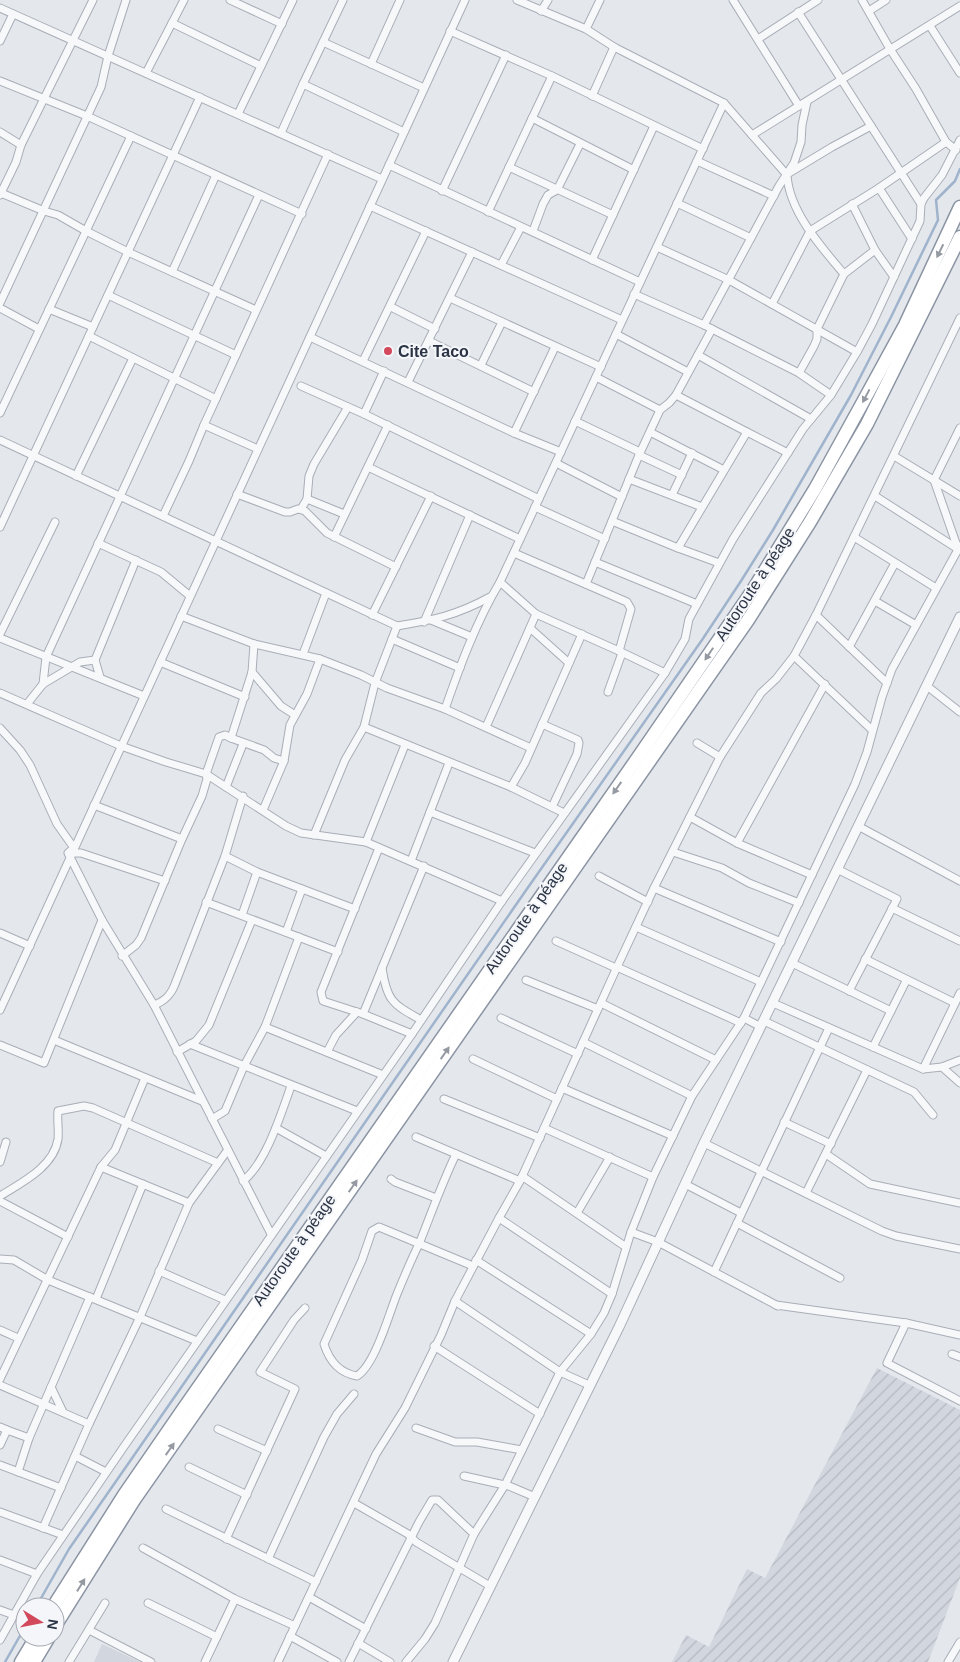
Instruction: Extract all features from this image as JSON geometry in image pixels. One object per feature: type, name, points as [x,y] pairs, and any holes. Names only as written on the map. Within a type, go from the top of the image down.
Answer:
[{"type":"highway","name":"Autoroute à péage","points":[[60,1597],[124,1495],[640,756],[753,590],[815,489],[905,325],[960,207]]},
{"type":"highway","points":[[65,1610],[134,1500],[748,620],[810,522],[866,424],[960,237]]},
{"type":"highway","points":[[21,1662],[30,1647]]},
{"type":"highway","points":[[34,1662],[43,1647]]},
{"type":"street","points":[[93,0],[21,145],[16,162],[2,183],[0,194],[58,215],[128,252],[256,310]]},
{"type":"street","points":[[0,303],[101,88],[108,56],[126,0]]},
{"type":"street","points":[[146,73],[184,0]]},
{"type":"street","points":[[230,0],[282,24]]},
{"type":"street","points":[[238,114],[293,0]]},
{"type":"street","points":[[281,134],[343,0]]},
{"type":"street","points":[[371,64],[400,0]]},
{"type":"street","points":[[0,1010],[464,0]]},
{"type":"street","points":[[517,0],[586,29],[614,47],[724,103],[787,175],[787,188],[791,198],[826,254],[844,274]]},
{"type":"street","points":[[541,11],[548,0]]},
{"type":"street","points":[[586,29],[600,0]]},
{"type":"street","points":[[733,0],[799,106]]},
{"type":"street","points":[[758,39],[818,0]]},
{"type":"street","points":[[862,0],[946,142],[956,150]]},
{"type":"street","points":[[869,11],[886,0]]},
{"type":"street","points":[[752,135],[930,26],[960,6],[956,0]]},
{"type":"street","points":[[0,8],[382,179]]},
{"type":"street","points":[[798,12],[922,204]]},
{"type":"street","points":[[0,41],[13,14]]},
{"type":"street","points":[[172,23],[261,66]]},
{"type":"street","points":[[930,26],[957,62],[960,73]]},
{"type":"street","points":[[450,31],[552,76],[702,149]]},
{"type":"street","points":[[323,42],[424,88]]},
{"type":"street","points":[[592,96],[614,47]]},
{"type":"street","points":[[442,191],[506,55]]},
{"type":"street","points":[[488,212],[552,76]]},
{"type":"street","points":[[0,81],[87,116],[302,214]]},
{"type":"street","points":[[303,84],[404,132]]},
{"type":"street","points":[[0,527],[200,97]]},
{"type":"street","points":[[704,325],[799,151],[807,102]]},
{"type":"street","points":[[445,710],[472,637],[500,582],[724,103]]},
{"type":"street","points":[[532,118],[634,170]]},
{"type":"street","points":[[592,260],[654,126]]},
{"type":"street","points":[[787,175],[832,147],[871,126]]},
{"type":"street","points":[[0,132],[21,145]]},
{"type":"street","points":[[0,413],[131,136]]},
{"type":"street","points":[[0,1640],[37,1574],[106,1472],[412,1034],[535,853],[665,673],[685,639],[688,619],[719,563],[788,453],[811,419],[831,395],[857,352],[920,221],[922,204],[929,190],[942,174],[960,140]]},
{"type":"street","points":[[772,304],[810,231],[879,188],[946,142]]},
{"type":"street","points":[[533,231],[543,204],[548,195],[557,190],[580,144]]},
{"type":"street","points":[[163,516],[328,154]]},
{"type":"street","points":[[697,161],[774,196]]},
{"type":"street","points":[[389,165],[640,282]]},
{"type":"street","points":[[509,167],[613,215]]},
{"type":"street","points":[[172,272],[216,175]]},
{"type":"street","points":[[879,188],[912,239]]},
{"type":"street","points":[[43,684],[46,657],[259,195]]},
{"type":"street","points":[[677,203],[751,238]]},
{"type":"street","points":[[852,204],[875,250],[894,277]]},
{"type":"street","points":[[370,206],[622,320]]},
{"type":"street","points":[[501,265],[521,227]]},
{"type":"street","points":[[363,361],[426,232]]},
{"type":"street","points":[[657,247],[729,280],[857,352]]},
{"type":"street","points":[[799,373],[817,339],[816,329],[844,274],[875,250]]},
{"type":"street","points":[[408,382],[472,252]]},
{"type":"street","points":[[634,294],[704,325],[799,373],[831,395]]},
{"type":"street","points":[[108,295],[236,355]]},
{"type":"street","points":[[450,298],[601,367]]},
{"type":"street","points":[[390,306],[435,328]]},
{"type":"street","points":[[0,308],[39,329]]},
{"type":"street","points":[[49,309],[93,327]]},
{"type":"street","points":[[278,1662],[376,1454],[405,1408],[455,1301],[521,1178],[616,968],[690,817],[720,758],[761,693],[776,679],[794,656],[875,496],[960,318]]},
{"type":"street","points":[[481,366],[502,322]]},
{"type":"street","points":[[586,584],[629,479],[660,410],[676,395],[712,329]]},
{"type":"street","points":[[616,334],[688,372]]},
{"type":"street","points":[[89,336],[216,399]]},
{"type":"street","points":[[310,337],[514,433],[561,452]]},
{"type":"street","points":[[429,341],[534,392]]},
{"type":"street","points":[[514,433],[555,347]]},
{"type":"street","points":[[698,355],[811,419]]},
{"type":"street","points":[[76,476],[133,358]]},
{"type":"street","points":[[364,414],[384,371]]},
{"type":"street","points":[[596,377],[660,410]]},
{"type":"street","points":[[301,386],[364,414],[539,499]]},
{"type":"street","points":[[676,395],[788,453]]},
{"type":"street","points":[[302,509],[307,499],[309,476],[314,464],[348,407]]},
{"type":"street","points":[[575,421],[682,475]]},
{"type":"street","points":[[204,425],[258,449]]},
{"type":"street","points":[[334,537],[388,426]]},
{"type":"street","points":[[959,548],[934,480],[960,428]]},
{"type":"street","points":[[650,432],[724,470]]},
{"type":"street","points":[[678,548],[747,432]]},
{"type":"street","points":[[0,440],[397,626],[428,621],[466,610],[491,597]]},
{"type":"street","points":[[672,495],[692,453]]},
{"type":"street","points":[[894,456],[960,496]]},
{"type":"street","points":[[556,463],[622,496]]},
{"type":"street","points":[[368,467],[520,539]]},
{"type":"street","points":[[629,479],[702,507]]},
{"type":"street","points":[[238,494],[285,512],[302,509],[310,513],[321,529],[396,567]]},
{"type":"street","points":[[372,615],[431,496]]},
{"type":"street","points":[[875,496],[959,548]]},
{"type":"street","points":[[307,499],[344,514]]},
{"type":"street","points":[[535,507],[605,539]]},
{"type":"street","points":[[428,621],[470,515]]},
{"type":"street","points":[[612,521],[719,563]]},
{"type":"street","points":[[55,522],[0,636],[46,657],[144,696]]},
{"type":"street","points":[[854,537],[936,588]]},
{"type":"street","points":[[98,543],[161,572],[190,596]]},
{"type":"street","points":[[406,1662],[425,1639],[435,1622],[474,1534],[505,1485],[560,1372],[591,1334],[604,1313],[612,1294],[631,1232],[653,1177],[692,1096],[742,1020],[781,942],[855,784],[892,669],[959,548]]},
{"type":"street","points":[[514,552],[622,599],[630,606],[630,615],[621,652],[608,692]]},
{"type":"street","points":[[100,677],[94,660],[136,560]]},
{"type":"street","points":[[595,562],[697,604]]},
{"type":"street","points":[[850,647],[895,563]]},
{"type":"street","points":[[500,582],[536,614],[665,673]]},
{"type":"street","points":[[303,654],[326,593]]},
{"type":"street","points":[[875,601],[916,625]]},
{"type":"street","points":[[486,727],[536,614]]},
{"type":"street","points":[[816,615],[887,683]]},
{"type":"street","points":[[181,616],[254,644],[320,659],[486,727],[531,748]]},
{"type":"street","points":[[453,1662],[619,1327],[704,1143],[960,617]]},
{"type":"street","points":[[428,621],[472,637]]},
{"type":"street","points":[[314,835],[342,767],[364,727],[375,683],[397,626]]},
{"type":"street","points":[[530,628],[569,663]]},
{"type":"street","points":[[511,786],[531,748],[582,634]]},
{"type":"street","points":[[392,639],[460,668]]},
{"type":"street","points":[[231,738],[252,672],[254,644]]},
{"type":"street","points":[[794,656],[872,730]]},
{"type":"street","points":[[263,810],[284,761],[288,733],[307,694],[320,659]]},
{"type":"street","points":[[27,704],[43,684],[80,662],[94,660]]},
{"type":"street","points":[[160,662],[245,697]]},
{"type":"street","points":[[252,672],[281,706],[295,716]]},
{"type":"street","points":[[737,842],[825,684]]},
{"type":"street","points":[[927,686],[960,712]]},
{"type":"street","points":[[0,692],[122,746],[206,774],[243,796],[286,826],[301,833],[366,842],[502,901]]},
{"type":"street","points":[[542,724],[578,740],[579,743],[577,754],[552,807]]},
{"type":"street","points":[[364,727],[511,786],[564,813]]},
{"type":"street","points":[[0,728],[20,750],[30,765],[102,920],[122,956],[154,1005],[271,1234]]},
{"type":"street","points":[[122,956],[136,945],[141,938],[202,796],[207,779],[206,774],[219,737],[225,735],[243,744],[264,750],[274,758],[284,761]]},
{"type":"street","points":[[697,743],[720,758]]},
{"type":"street","points":[[226,787],[243,744]]},
{"type":"street","points":[[366,842],[405,745]]},
{"type":"street","points":[[411,861],[450,763]]},
{"type":"street","points":[[154,1005],[166,999],[171,993],[225,856],[243,796]]},
{"type":"street","points":[[94,805],[182,839]]},
{"type":"street","points":[[430,812],[535,853]]},
{"type":"street","points":[[690,817],[737,842],[812,875]]},
{"type":"street","points":[[858,826],[960,881]]},
{"type":"street","points":[[380,848],[321,992],[321,997],[323,1001],[360,1013],[412,1034]]},
{"type":"street","points":[[673,852],[722,868],[749,883],[799,902]]},
{"type":"street","points":[[71,853],[81,853],[164,881]]},
{"type":"street","points":[[225,856],[258,872],[355,910]]},
{"type":"street","points":[[327,1052],[336,1035],[360,1013],[382,968],[424,866]]},
{"type":"street","points":[[837,869],[897,898],[849,991]]},
{"type":"street","points":[[242,915],[258,872]]},
{"type":"street","points":[[599,876],[648,902]]},
{"type":"street","points":[[654,888],[781,942]]},
{"type":"street","points":[[286,932],[302,889]]},
{"type":"street","points":[[206,902],[338,952]]},
{"type":"street","points":[[892,908],[960,942]]},
{"type":"street","points":[[0,1045],[44,1063],[102,920]]},
{"type":"street","points":[[177,1052],[202,1035],[209,1025],[252,920]]},
{"type":"street","points":[[636,928],[761,982]]},
{"type":"street","points":[[0,933],[30,946]]},
{"type":"street","points":[[212,1119],[225,1111],[244,1066],[265,1027],[299,938]]},
{"type":"street","points":[[556,941],[742,1020],[763,1024],[819,1047],[914,1092],[933,1115]]},
{"type":"street","points":[[865,959],[906,981],[955,1003]]},
{"type":"street","points":[[792,963],[891,1012]]},
{"type":"street","points":[[382,968],[388,995],[395,1005],[421,1020]]},
{"type":"street","points":[[526,980],[599,1006],[716,1060]]},
{"type":"street","points":[[873,1047],[906,981]]},
{"type":"street","points":[[0,989],[8,993]]},
{"type":"street","points":[[923,1069],[960,993]]},
{"type":"street","points":[[773,1003],[923,1069],[942,1067],[960,1060]]},
{"type":"street","points":[[501,1018],[578,1054]]},
{"type":"street","points":[[265,1027],[383,1075]]},
{"type":"street","points":[[714,1272],[829,1028]]},
{"type":"street","points":[[54,1040],[202,1101]]},
{"type":"street","points":[[583,1042],[692,1096]]},
{"type":"street","points":[[190,1044],[357,1112]]},
{"type":"street","points":[[473,1059],[558,1098]]},
{"type":"street","points":[[942,1067],[960,1083]]},
{"type":"street","points":[[806,1193],[867,1070]]},
{"type":"street","points":[[0,1379],[101,1167],[115,1150],[145,1078]]},
{"type":"street","points":[[243,1181],[255,1169],[276,1128],[291,1086]]},
{"type":"street","points":[[562,1088],[673,1136]]},
{"type":"street","points":[[444,1099],[540,1138]]},
{"type":"street","points":[[0,1196],[46,1164],[58,1140],[58,1111],[84,1106],[126,1122],[218,1163]]},
{"type":"street","points":[[784,1122],[831,1144]]},
{"type":"street","points":[[276,1128],[326,1156]]},
{"type":"street","points":[[544,1128],[653,1177]]},
{"type":"street","points":[[416,1137],[521,1178],[626,1247]]},
{"type":"street","points":[[0,1162],[6,1142]]},
{"type":"street","points":[[704,1143],[896,1236],[960,1249]]},
{"type":"street","points":[[44,1528],[89,1424],[140,1317],[189,1203],[227,1151]]},
{"type":"street","points":[[456,1154],[442,1182],[418,1244],[371,1361],[364,1372],[357,1376],[334,1365],[324,1344],[362,1260],[372,1231],[378,1227],[418,1244],[475,1263],[591,1334]]},
{"type":"street","points":[[826,1154],[870,1184],[960,1203]]},
{"type":"street","points":[[577,1214],[610,1157]]},
{"type":"street","points":[[101,1167],[189,1203]]},
{"type":"street","points":[[391,1179],[436,1198]]},
{"type":"street","points":[[18,1472],[29,1438],[51,1386],[93,1298],[143,1184]]},
{"type":"street","points":[[685,1184],[741,1213]]},
{"type":"street","points":[[0,1201],[68,1237]]},
{"type":"street","points":[[499,1218],[612,1294]]},
{"type":"street","points":[[737,1223],[840,1278]]},
{"type":"street","points":[[631,1232],[658,1242],[777,1306],[906,1323],[960,1335]]},
{"type":"street","points":[[0,1259],[14,1260],[48,1280],[197,1341]]},
{"type":"street","points":[[159,1271],[225,1300]]},
{"type":"street","points":[[455,1301],[560,1372],[590,1385]]},
{"type":"street","points":[[226,1539],[295,1389],[260,1372],[294,1320],[305,1308]]},
{"type":"street","points":[[906,1323],[887,1363],[960,1401]]},
{"type":"street","points":[[0,1330],[18,1338]]},
{"type":"street","points":[[434,1346],[540,1414]]},
{"type":"street","points":[[952,1354],[960,1357]]},
{"type":"street","points":[[0,1385],[89,1424]]},
{"type":"street","points":[[51,1386],[63,1412]]},
{"type":"street","points":[[268,1559],[324,1437],[337,1414],[354,1394]]},
{"type":"street","points":[[416,1428],[455,1442],[477,1442],[522,1450]]},
{"type":"street","points":[[0,1445],[4,1429],[29,1438]]},
{"type":"street","points":[[218,1429],[266,1452]]},
{"type":"street","points":[[75,1456],[106,1472]]},
{"type":"street","points":[[0,1465],[61,1488]]},
{"type":"street","points":[[189,1467],[247,1495]]},
{"type":"street","points":[[464,1476],[505,1485],[534,1497]]},
{"type":"street","points":[[349,1662],[419,1522],[432,1500],[438,1500],[474,1534]]},
{"type":"street","points":[[354,1502],[490,1586]]},
{"type":"street","points":[[166,1509],[316,1582]]},
{"type":"street","points":[[0,1512],[63,1535]]},
{"type":"street","points":[[143,1548],[235,1599],[295,1626]]},
{"type":"street","points":[[0,1560],[37,1574]]},
{"type":"street","points":[[309,1597],[366,1629]]},
{"type":"street","points":[[205,1662],[235,1599]]},
{"type":"street","points":[[70,1662],[105,1603]]},
{"type":"street","points":[[148,1603],[217,1637]]},
{"type":"street","points":[[0,1610],[14,1615]]},
{"type":"street","points":[[89,1630],[151,1662]]},
{"type":"street","points":[[290,1636],[337,1662]]},
{"type":"street","points":[[948,1662],[960,1642]]},
{"type":"street","points":[[358,1643],[390,1662]]},
{"type":"shaded area","points":[[877,1368],[960,1410],[960,1578],[928,1662],[672,1662],[686,1635],[709,1647],[747,1569],[765,1578]]},
{"type":"shaded area","points":[[102,1644],[136,1660],[140,1662],[94,1662]]},
{"type":"waterway","points":[[42,1597],[69,1549],[702,640],[741,581],[773,530],[851,395],[938,220],[936,200],[955,181],[960,169]]},
{"type":"waterway","points":[[5,1662],[15,1644]]},
{"type":"place","name":"Cite Taco","points":[[388,351]]}]
